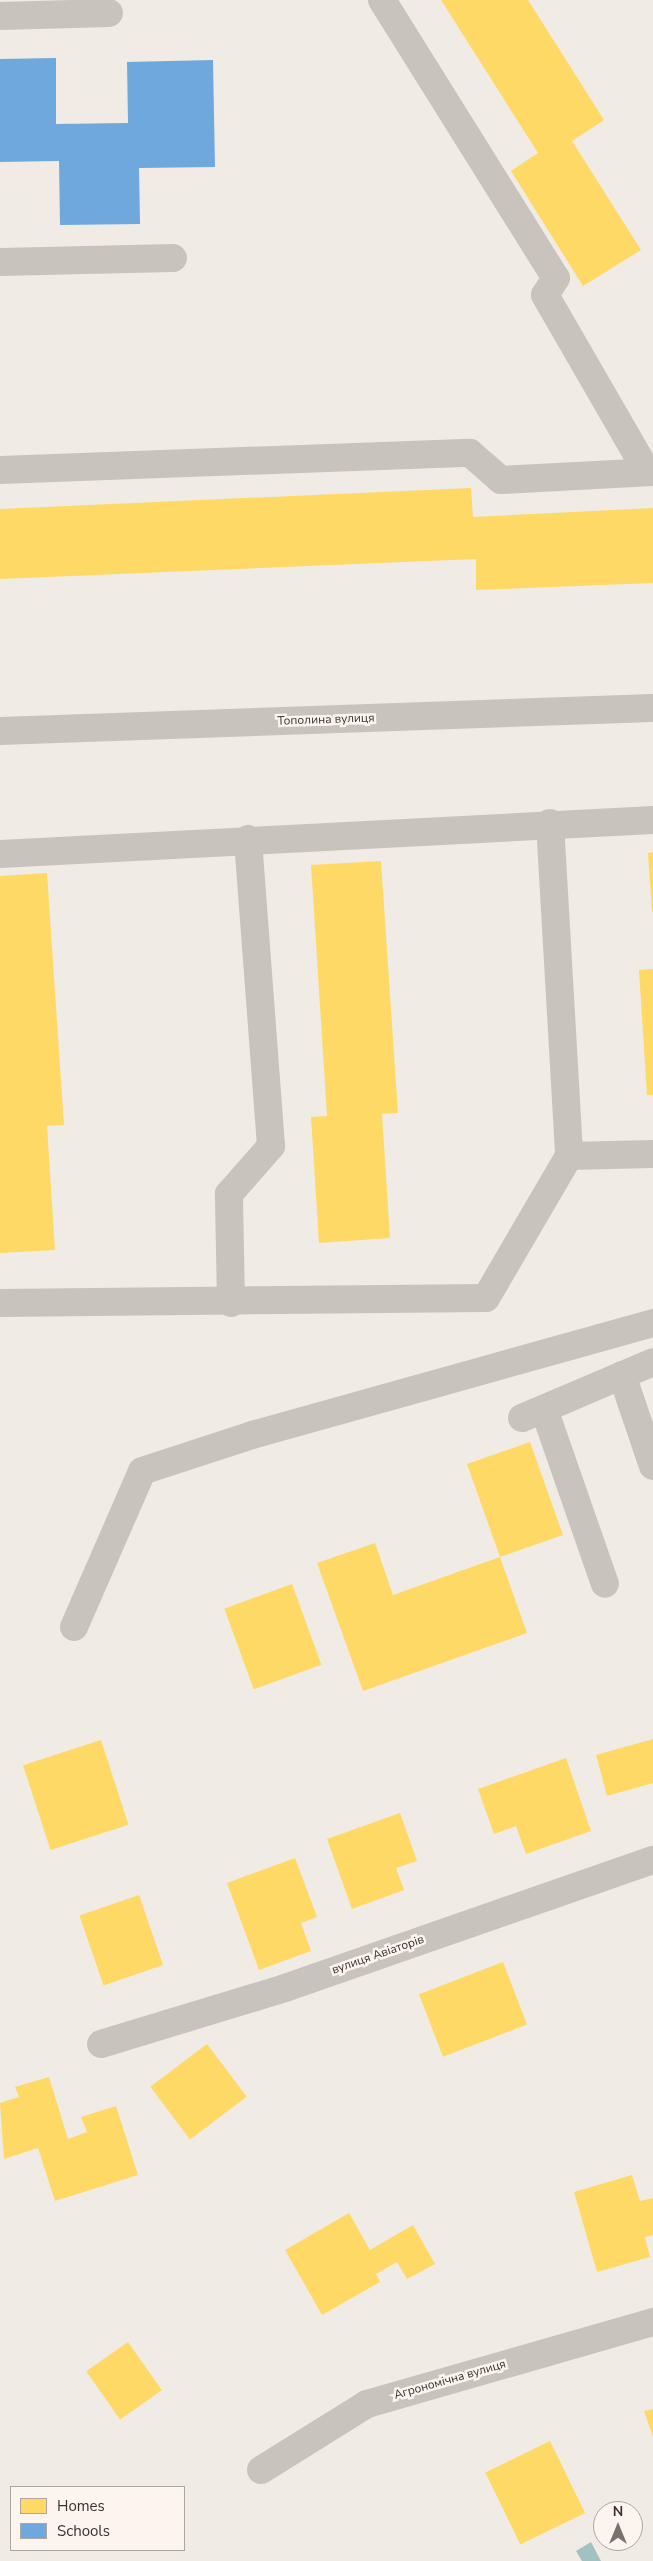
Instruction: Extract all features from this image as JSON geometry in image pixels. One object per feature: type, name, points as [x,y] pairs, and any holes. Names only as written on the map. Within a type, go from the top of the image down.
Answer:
[{"type":"street","points":[[0,470],[470,452],[500,480],[650,472],[545,295],[556,278],[382,0]]},
{"type":"street","points":[[0,16],[110,13]]},
{"type":"street","points":[[0,262],[173,258]]},
{"type":"street","name":"Тополина вулиця","points":[[0,731],[653,708]]},
{"type":"street","points":[[0,854],[550,823],[653,820]]},
{"type":"street","points":[[0,1303],[231,1303],[486,1298],[569,1156],[550,823]]},
{"type":"street","points":[[231,1303],[229,1194],[271,1146],[248,839]]},
{"type":"street","points":[[569,1156],[653,1154]]},
{"type":"street","points":[[74,1627],[142,1470],[252,1435],[652,1327]]},
{"type":"street","points":[[605,1584],[533,1414],[653,1362]]},
{"type":"street","points":[[622,1375],[653,1466]]},
{"type":"street","name":"вулиця Авіаторів","points":[[101,2044],[285,1988],[653,1860]]},
{"type":"street","name":"Агрономічна вулиця","points":[[261,2470],[368,2404],[653,2322]]},
{"type":"water","points":[[591,2542],[593,2551],[596,2551],[601,2561],[582,2561],[576,2551]]},
{"type":"building: Homes","points":[[441,0],[528,0],[604,120],[572,141],[641,250],[583,286],[511,171],[538,153]]},
{"type":"building: Homes","points":[[471,488],[473,517],[653,508],[653,583],[476,590],[476,559],[0,579],[0,509]]},
{"type":"building: Homes","points":[[653,852],[653,912],[652,912],[648,853]]},
{"type":"building: Homes","points":[[381,861],[398,1113],[382,1114],[390,1238],[319,1243],[311,1117],[327,1116],[311,865]]},
{"type":"building: Homes","points":[[47,873],[64,1125],[47,1126],[55,1250],[0,1253],[0,876]]},
{"type":"building: Homes","points":[[653,969],[653,1095],[647,1095],[639,970]]},
{"type":"building: Homes","points":[[530,1442],[563,1535],[500,1557],[467,1464]]},
{"type":"building: Homes","points":[[375,1543],[393,1595],[500,1557],[527,1633],[363,1691],[317,1563]]},
{"type":"building: Homes","points":[[292,1584],[321,1665],[254,1689],[224,1609]]},
{"type":"building: Homes","points":[[653,1739],[653,1783],[607,1796],[596,1755]]},
{"type":"building: Homes","points":[[101,1740],[129,1825],[51,1850],[23,1765]]},
{"type":"building: Homes","points":[[566,1758],[591,1831],[526,1854],[516,1826],[494,1834],[478,1789]]},
{"type":"building: Homes","points":[[400,1813],[417,1861],[396,1868],[404,1890],[352,1909],[327,1839]]},
{"type":"building: Homes","points":[[295,1858],[317,1917],[301,1923],[311,1951],[259,1970],[227,1883]]},
{"type":"building: Homes","points":[[139,1895],[163,1965],[104,1985],[79,1916]]},
{"type":"building: Homes","points":[[503,1962],[527,2025],[443,2057],[419,1994]]},
{"type":"building: Homes","points":[[207,2044],[247,2097],[190,2139],[150,2087]]},
{"type":"building: Homes","points":[[49,2077],[68,2139],[87,2132],[81,2117],[116,2106],[138,2175],[55,2201],[38,2148],[4,2159],[0,2103],[19,2097],[15,2087]]},
{"type":"building: Homes","points":[[632,2175],[640,2201],[653,2198],[653,2235],[645,2237],[650,2257],[597,2272],[574,2192]]},
{"type":"building: Homes","points":[[349,2213],[370,2250],[413,2225],[435,2264],[407,2279],[397,2262],[376,2274],[380,2282],[322,2315],[285,2250]]},
{"type":"building: Homes","points":[[128,2342],[162,2390],[120,2420],[86,2371]]},
{"type":"building: Homes","points":[[653,2409],[653,2437],[644,2411]]},
{"type":"building: Homes","points":[[550,2441],[585,2513],[520,2544],[485,2473]]},
{"type":"building: Schools","points":[[56,58],[56,124],[128,123],[127,62],[213,60],[215,167],[139,168],[140,224],[60,225],[59,161],[0,162],[0,59]]}]
